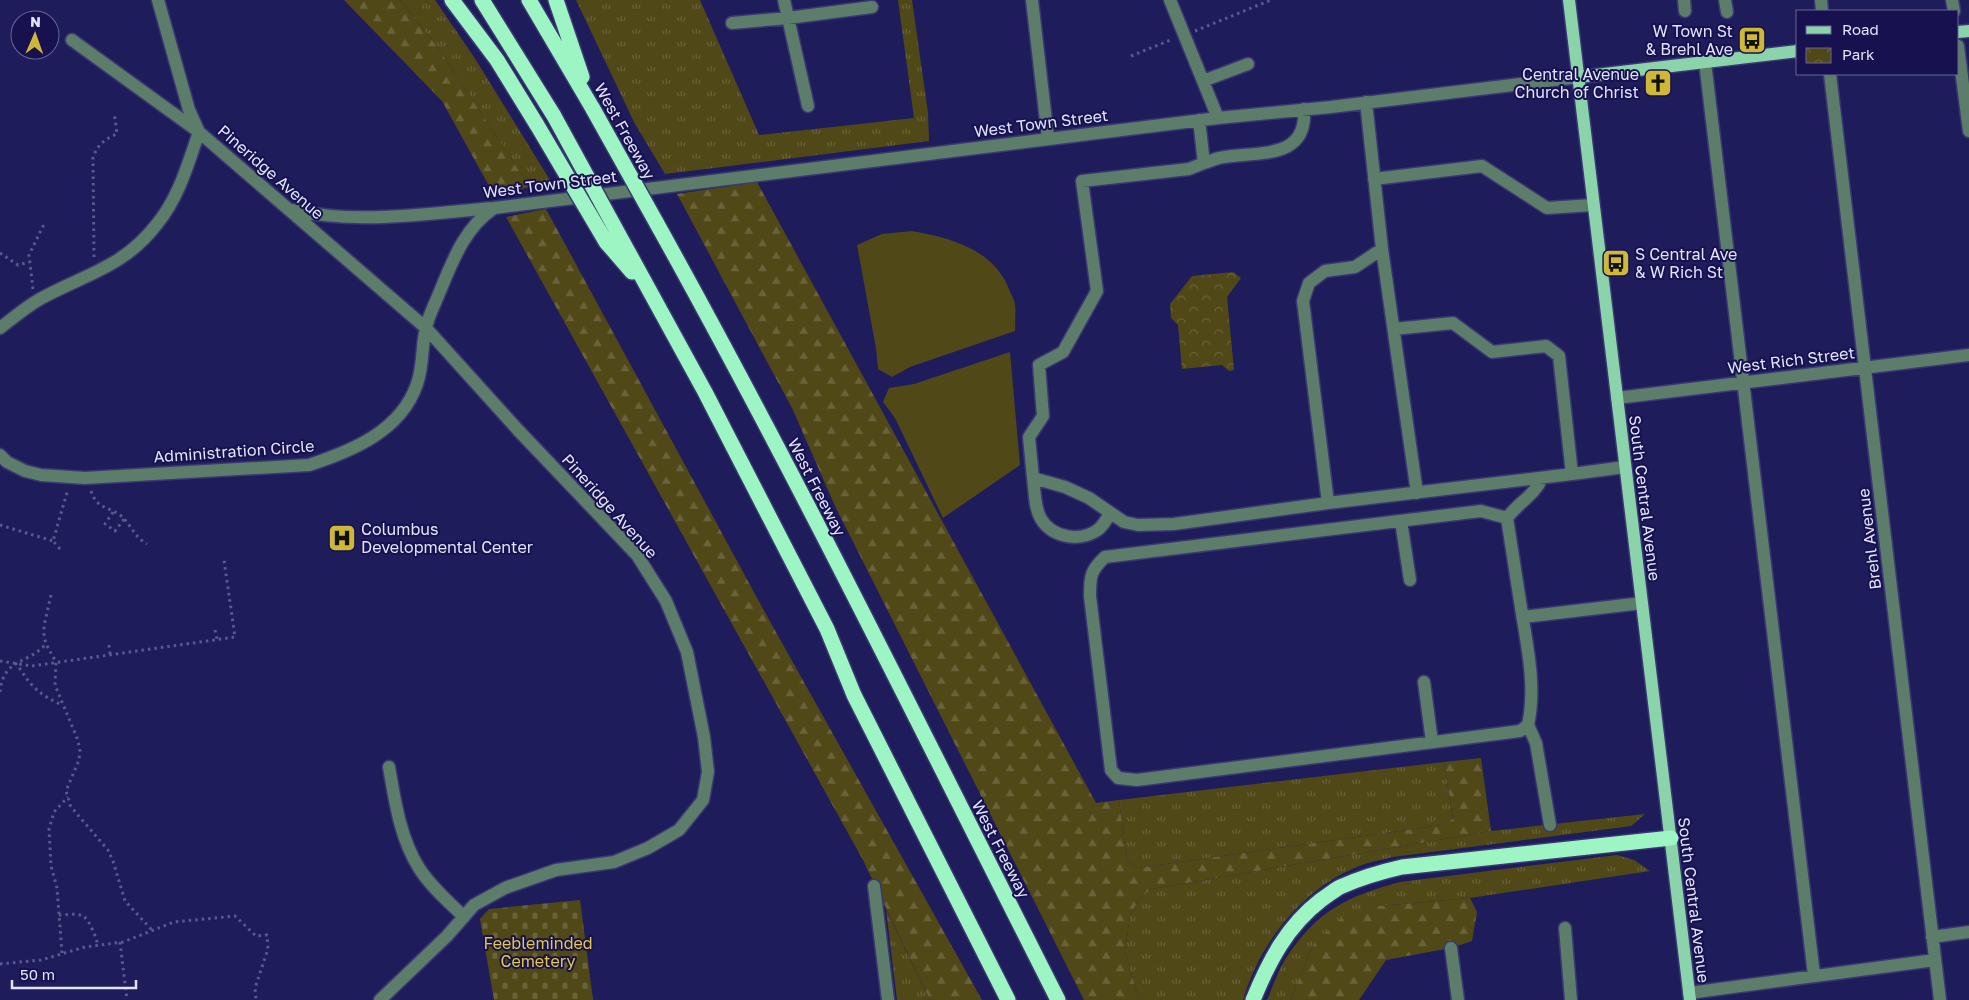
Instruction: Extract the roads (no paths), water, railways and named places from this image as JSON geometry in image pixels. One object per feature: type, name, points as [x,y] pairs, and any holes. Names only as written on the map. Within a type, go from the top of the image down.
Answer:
[{"type":"highway","points":[[452,0],[498,60],[536,125],[650,292],[705,392],[827,629],[854,695],[1008,1000]]},
{"type":"highway","points":[[482,0],[554,116],[612,238]]},
{"type":"highway","name":"West Freeway","points":[[529,0],[593,109],[722,342],[807,505],[1058,1000]]},
{"type":"highway","points":[[556,0],[593,109]]},
{"type":"highway","points":[[1253,1000],[1271,959],[1288,932],[1311,908],[1338,888],[1370,875],[1402,867],[1671,838]]},
{"type":"main road","name":"South Central Avenue","points":[[1569,0],[1690,996]]},
{"type":"main road","name":"West Town Street","points":[[1579,77],[1796,51]]},
{"type":"street","name":"Pineridge Avenue","points":[[158,0],[189,110],[200,132],[426,328],[518,430],[637,555],[666,602],[687,652],[704,737],[708,772],[703,800],[679,830],[648,848],[614,862],[556,870],[505,888],[474,905],[447,936],[380,1000]]},
{"type":"street","points":[[784,0],[808,106]]},
{"type":"street","points":[[1032,0],[1048,138]]},
{"type":"street","points":[[1170,0],[1218,118]]},
{"type":"street","points":[[732,23],[872,7]]},
{"type":"street","points":[[0,328],[40,300],[108,268],[129,253],[146,237],[159,223],[181,186],[200,132],[72,40]]},
{"type":"street","points":[[1959,54],[1969,131]]},
{"type":"street","points":[[1705,62],[1814,975]]},
{"type":"street","points":[[1203,81],[1248,64]]},
{"type":"street","name":"Brehl Avenue","points":[[1830,75],[1940,1000]]},
{"type":"street","name":"West Town Street","points":[[290,210],[320,216],[395,218],[494,208],[1048,138],[1579,77]]},
{"type":"street","points":[[1366,102],[1382,249],[1417,493]]},
{"type":"street","points":[[1110,513],[1102,526],[1094,533],[1076,537],[1063,536],[1051,531],[1041,520],[1036,508],[1029,437],[1043,416],[1039,365],[1062,352],[1097,291],[1082,181],[1189,169],[1219,158],[1278,152],[1288,146],[1302,132],[1305,123],[1304,109]]},
{"type":"street","points":[[1199,120],[1204,163]]},
{"type":"street","points":[[1374,179],[1482,166],[1548,208],[1593,205]]},
{"type":"street","points":[[426,328],[460,245],[474,224],[494,208]]},
{"type":"street","points":[[1328,503],[1303,302],[1309,283],[1325,271],[1355,267],[1382,249]]},
{"type":"street","points":[[1394,329],[1453,323],[1492,352],[1546,346],[1559,356],[1572,474]]},
{"type":"street","name":"Administration Circle","points":[[0,455],[7,462],[25,471],[46,475],[85,478],[309,465],[335,457],[364,443],[385,429],[407,405],[417,385],[424,360],[426,328]]},
{"type":"street","name":"West Rich Street","points":[[1616,398],[1969,355]]},
{"type":"street","points":[[1033,478],[1065,487],[1089,498],[1124,522],[1138,525],[1174,524],[1328,503],[1625,467]]},
{"type":"street","points":[[1542,478],[1538,487],[1512,510],[1507,518],[1523,616],[1531,689],[1531,711],[1528,725],[1536,743],[1550,825]]},
{"type":"street","points":[[1507,518],[1481,511],[1105,557],[1096,565],[1090,576],[1090,596],[1111,770],[1118,778],[1138,780],[1520,731],[1528,725]]},
{"type":"street","points":[[1401,521],[1410,580]]},
{"type":"street","points":[[1523,616],[1642,603]]},
{"type":"street","points":[[1424,682],[1432,742]]},
{"type":"street","points":[[389,767],[404,838],[418,867],[434,888],[464,917]]},
{"type":"street","points":[[874,886],[888,1000]]},
{"type":"street","points":[[1564,928],[1571,1000]]},
{"type":"street","points":[[1932,936],[1969,932]]},
{"type":"street","points":[[1451,948],[1458,1000]]},
{"type":"street","points":[[1690,996],[1814,975],[1935,960]]},
{"type":"place","name":"W Town St & Brehl Ave","points":[[1752,40]]},
{"type":"place","name":"Central Avenue Church of Christ","points":[[1658,83]]},
{"type":"place","name":"S Central Ave & W Rich St","points":[[1616,263]]},
{"type":"place","name":"Columbus Developmental Center","points":[[342,538]]},
{"type":"park label","name":"Feebleminded Cemetery","points":[[538,952]]}]
